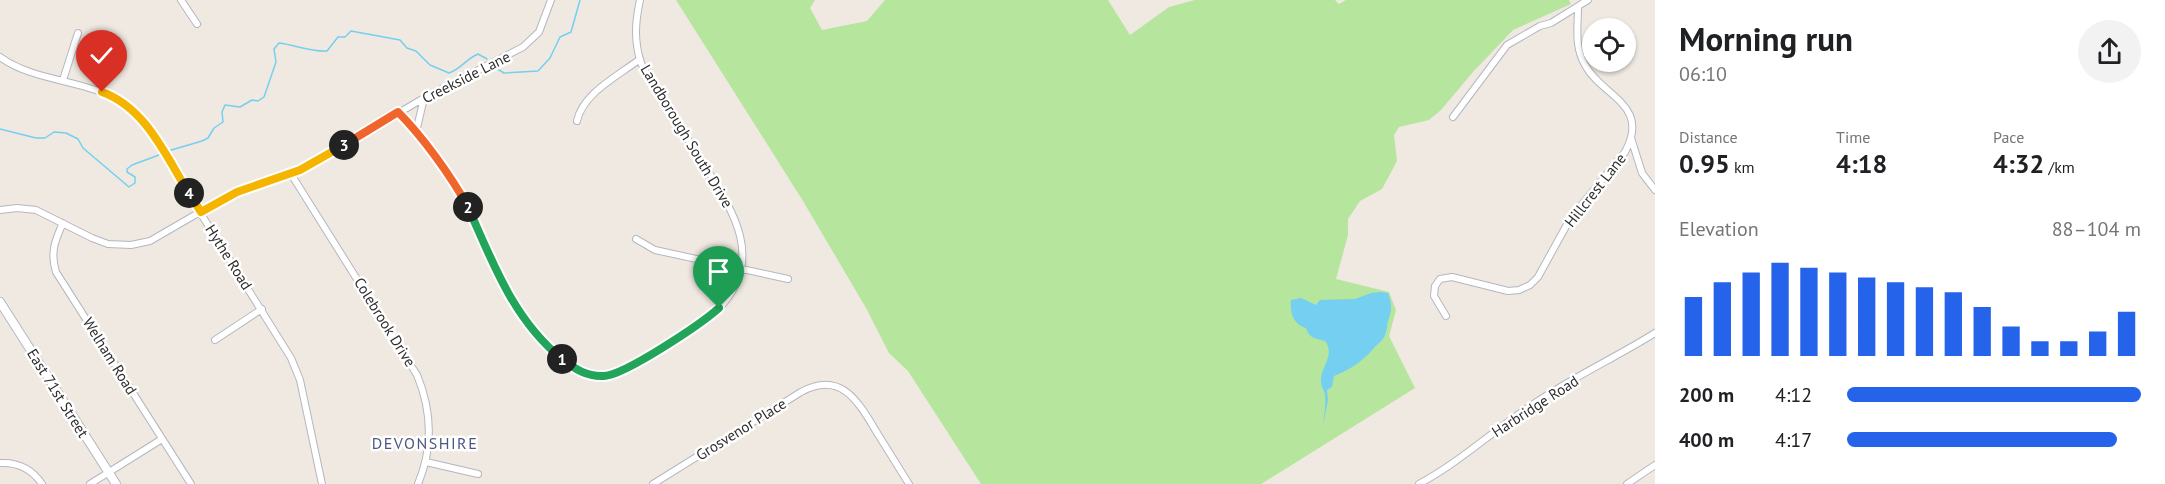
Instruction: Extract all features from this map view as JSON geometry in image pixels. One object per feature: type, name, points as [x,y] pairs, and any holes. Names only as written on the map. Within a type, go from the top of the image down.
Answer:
[{"type":"main road","name":"East 71st Street","points":[[0,302],[116,484]]},
{"type":"street","points":[[181,0],[197,24]]},
{"type":"street","name":"Creekside Lane","points":[[0,210],[34,209],[102,243],[131,246],[156,238],[237,192],[291,174],[315,162],[398,112],[528,44],[542,27],[551,0]]},
{"type":"street","name":"Landborough South Drive","points":[[398,112],[416,132],[464,200],[497,274],[519,313],[540,339],[559,357],[582,372],[593,376],[607,376],[623,371],[704,320],[719,308],[732,290],[740,269],[741,239],[734,213],[640,60],[635,29],[640,0]]},
{"type":"street","points":[[1574,0],[1578,7]]},
{"type":"street","points":[[1454,117],[1507,45],[1588,0]]},
{"type":"street","name":"Hillcrest Lane","points":[[1446,315],[1434,294],[1435,285],[1443,278],[1452,277],[1508,291],[1522,289],[1534,281],[1570,219],[1625,152],[1630,137],[1630,119],[1623,103],[1590,74],[1579,53],[1576,34],[1578,7]]},
{"type":"street","points":[[63,80],[78,33]]},
{"type":"street","name":"Hythe Road","points":[[0,57],[23,70],[108,94],[133,110],[147,127],[286,348],[298,374],[322,484]]},
{"type":"street","points":[[577,121],[580,110],[589,99],[640,60]]},
{"type":"street","points":[[416,132],[424,98]]},
{"type":"street","points":[[1630,137],[1642,173],[1655,190]]},
{"type":"street","name":"Colebrook Drive","points":[[291,174],[417,375],[425,396],[429,442],[426,462],[418,484]]},
{"type":"street","name":"Welham Road","points":[[63,223],[53,250],[52,261],[56,272],[191,484]]},
{"type":"street","points":[[636,239],[656,250],[788,279]]},
{"type":"street","points":[[215,340],[262,309]]},
{"type":"street","name":"Harbridge Road","points":[[1419,484],[1460,459],[1533,404],[1655,333]]},
{"type":"street","name":"Grosvenor Place","points":[[653,484],[801,392],[816,386],[833,386],[851,395],[859,403],[909,484]]},
{"type":"street","points":[[90,484],[162,439]]},
{"type":"street","points":[[426,462],[478,474]]},
{"type":"street","points":[[0,463],[12,463],[31,471],[42,484]]},
{"type":"street","points":[[1627,484],[1655,465]]},
{"type":"green space","points":[[676,0],[815,0],[810,8],[822,30],[867,21],[885,0],[1108,0],[1130,35],[1169,7],[1195,0],[1335,0],[1339,4],[1346,0],[1569,0],[1571,4],[1513,30],[1441,110],[1429,120],[1399,127],[1394,135],[1397,161],[1382,189],[1360,201],[1348,219],[1348,235],[1336,279],[1389,292],[1396,310],[1389,336],[1415,388],[1261,484],[981,484],[908,371],[889,353],[866,308],[803,201]]},
{"type":"water","points":[[1381,292],[1388,293],[1391,304],[1385,335],[1360,362],[1334,376],[1332,387],[1327,390],[1328,400],[1323,426],[1325,394],[1321,377],[1328,356],[1328,346],[1325,341],[1311,336],[1306,328],[1295,321],[1291,300],[1301,298],[1316,305],[1320,300],[1355,299]]},
{"type":"waterway","points":[[494,67],[504,73],[538,71],[550,58],[560,37],[571,32],[580,0]]},
{"type":"waterway","points":[[168,151],[208,138],[214,128],[223,122],[222,112],[225,105],[240,107],[252,100],[258,101],[264,97],[276,62],[274,49],[279,43],[327,51],[338,37],[345,37],[351,31],[400,40],[430,65],[449,73],[478,54],[487,59]]},
{"type":"waterway","points":[[0,129],[36,138],[45,138],[54,132],[66,133],[78,139],[83,148],[129,187],[135,183],[135,177],[127,172],[127,169],[159,155]]},
{"type":"district","name":"DEVONSHIRE","points":[[425,443]]},
{"type":"route","points":[[102,92],[121,100],[139,115],[201,212],[237,192],[305,168],[398,112],[416,132],[461,194],[502,285],[519,313],[552,351],[576,370],[590,375],[610,376],[623,371],[704,320],[719,308]]}]
